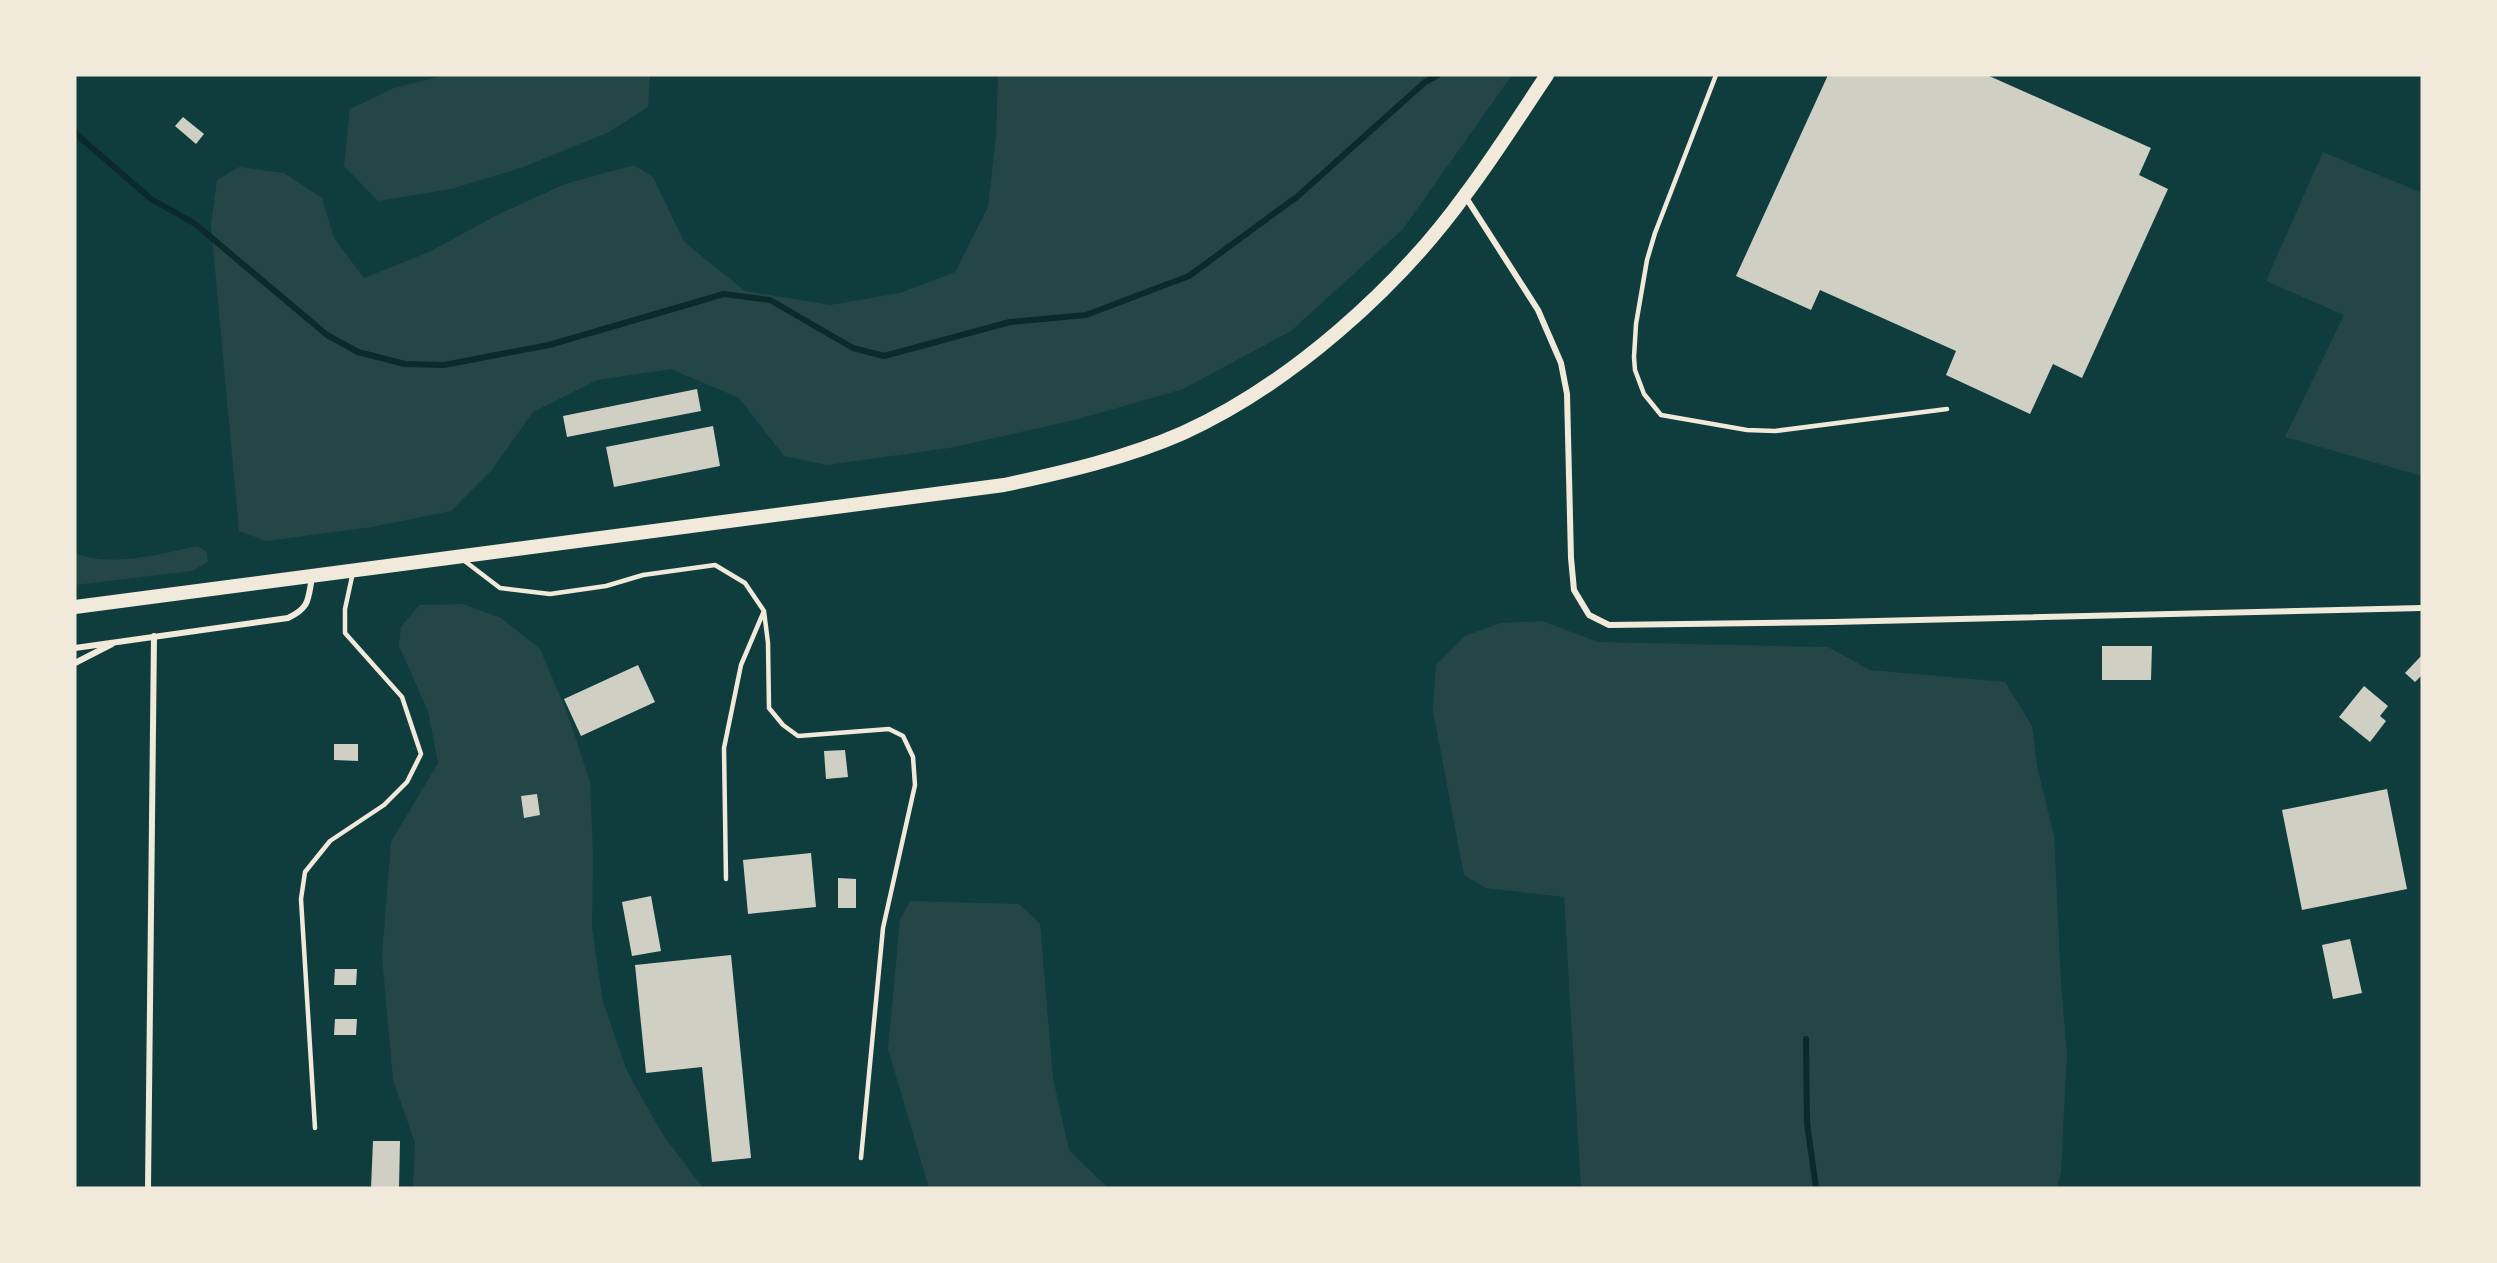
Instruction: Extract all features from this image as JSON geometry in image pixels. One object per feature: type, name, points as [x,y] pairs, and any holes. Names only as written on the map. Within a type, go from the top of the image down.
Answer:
[{"type":"main road","points":[[75,607],[458,556],[893,502],[1004,485],[1091,466],[1183,433],[1252,395],[1319,347],[1372,300],[1426,244],[1465,196],[1547,75]]},
{"type":"street","points":[[1465,196],[1538,310],[1561,363],[1567,394],[1571,558],[1574,590],[1588,615],[1610,625],[2422,608]]},
{"type":"street","points":[[75,648],[288,618],[300,612],[308,603],[312,575]]},
{"type":"street","points":[[148,1188],[154,636]]},
{"type":"street","points":[[75,663],[117,642]]},
{"type":"lane","points":[[1716,75],[1655,233],[1647,260],[1636,324],[1634,357],[1639,382],[1652,405],[1661,415],[1747,430],[1775,431],[1947,409]]},
{"type":"lane","points":[[458,556],[500,588],[550,594],[606,586],[643,575],[715,565],[745,583],[764,612],[768,643],[769,708],[783,725],[798,736],[889,729],[903,735],[913,757],[915,785],[883,928],[861,1158]]},
{"type":"lane","points":[[315,1128],[301,899],[305,872],[330,841],[384,805],[407,782],[421,754],[402,697],[345,633],[345,609],[353,570]]},
{"type":"lane","points":[[726,879],[724,748],[741,665],[764,612]]},
{"type":"shaded area","points":[[446,75],[650,75],[648,107],[609,132],[521,168],[451,189],[378,201],[344,166],[350,109],[394,88]]},
{"type":"shaded area","points":[[998,75],[1512,75],[1403,229],[1291,331],[1183,389],[1075,420],[949,448],[827,465],[784,456],[739,398],[671,369],[597,380],[533,412],[491,471],[451,511],[372,527],[266,541],[239,531],[211,225],[217,180],[239,167],[284,173],[322,198],[334,238],[364,278],[429,252],[499,214],[565,184],[634,165],[653,177],[684,242],[745,291],[830,305],[900,293],[955,272],[988,207],[996,136]]},
{"type":"shaded area","points":[[2323,152],[2422,193],[2422,476],[2285,437],[2344,315],[2266,281]]},
{"type":"shaded area","points":[[197,546],[207,552],[208,562],[192,571],[75,585],[75,553],[104,559],[120,559],[152,556]]},
{"type":"shaded area","points":[[463,604],[501,618],[540,649],[568,715],[590,782],[593,854],[592,928],[603,1002],[627,1071],[663,1135],[703,1188],[413,1188],[415,1143],[393,1080],[382,956],[391,842],[438,763],[428,711],[399,646],[401,627],[419,605]]},
{"type":"shaded area","points":[[1542,621],[1598,642],[1828,647],[1870,670],[2005,682],[2032,726],[2037,766],[2054,836],[2067,1054],[2061,1171],[2057,1188],[1581,1188],[1564,897],[1486,888],[1464,875],[1433,711],[1436,665],[1465,636],[1501,623]]},
{"type":"shaded area","points":[[910,901],[1019,904],[1040,924],[1053,1078],[1069,1150],[1108,1188],[929,1188],[888,1049],[900,920]]},
{"type":"building","points":[[1828,75],[1987,75],[2151,148],[2139,175],[2168,189],[2082,378],[2053,364],[2030,414],[1946,375],[1956,351],[1820,290],[1811,310],[1736,276]]},
{"type":"building","points":[[183,117],[204,134],[196,144],[175,126]]},
{"type":"building","points":[[697,389],[701,411],[567,437],[563,416]]},
{"type":"building","points":[[713,426],[720,466],[614,487],[606,447]]},
{"type":"building","points":[[2102,646],[2152,646],[2151,680],[2102,680]]},
{"type":"building","points":[[2422,655],[2422,675],[2415,682],[2405,673]]},
{"type":"building","points":[[638,665],[655,702],[581,736],[564,699]]},
{"type":"building","points":[[2364,686],[2388,706],[2380,716],[2386,721],[2370,742],[2339,717]]},
{"type":"building","points":[[334,744],[358,744],[358,761],[334,760]]},
{"type":"building","points":[[845,750],[848,777],[826,779],[824,751]]},
{"type":"building","points":[[2387,789],[2407,889],[2302,910],[2282,810]]},
{"type":"building","points":[[537,794],[540,815],[524,818],[521,796]]},
{"type":"building","points":[[811,853],[816,907],[748,914],[743,860]]},
{"type":"building","points":[[838,878],[856,879],[856,908],[838,908]]},
{"type":"building","points":[[651,896],[661,951],[632,956],[622,902]]},
{"type":"building","points":[[2350,939],[2362,993],[2333,999],[2322,945]]},
{"type":"building","points":[[731,955],[751,1158],[712,1162],[702,1067],[646,1073],[635,965]]},
{"type":"building","points":[[335,969],[357,969],[356,985],[334,985]]},
{"type":"building","points":[[335,1019],[357,1019],[356,1035],[334,1035]]},
{"type":"building","points":[[373,1141],[400,1141],[399,1188],[371,1188]]},
{"type":"waterway","points":[[75,133],[151,199],[194,223],[327,335],[358,352],[405,364],[444,365],[549,345],[724,294],[770,300],[853,348],[884,356],[1010,322],[1086,315],[1189,276],[1298,196],[1425,82],[1438,75]]},
{"type":"waterway","points":[[1806,1039],[1807,1123],[1816,1188]]}]
